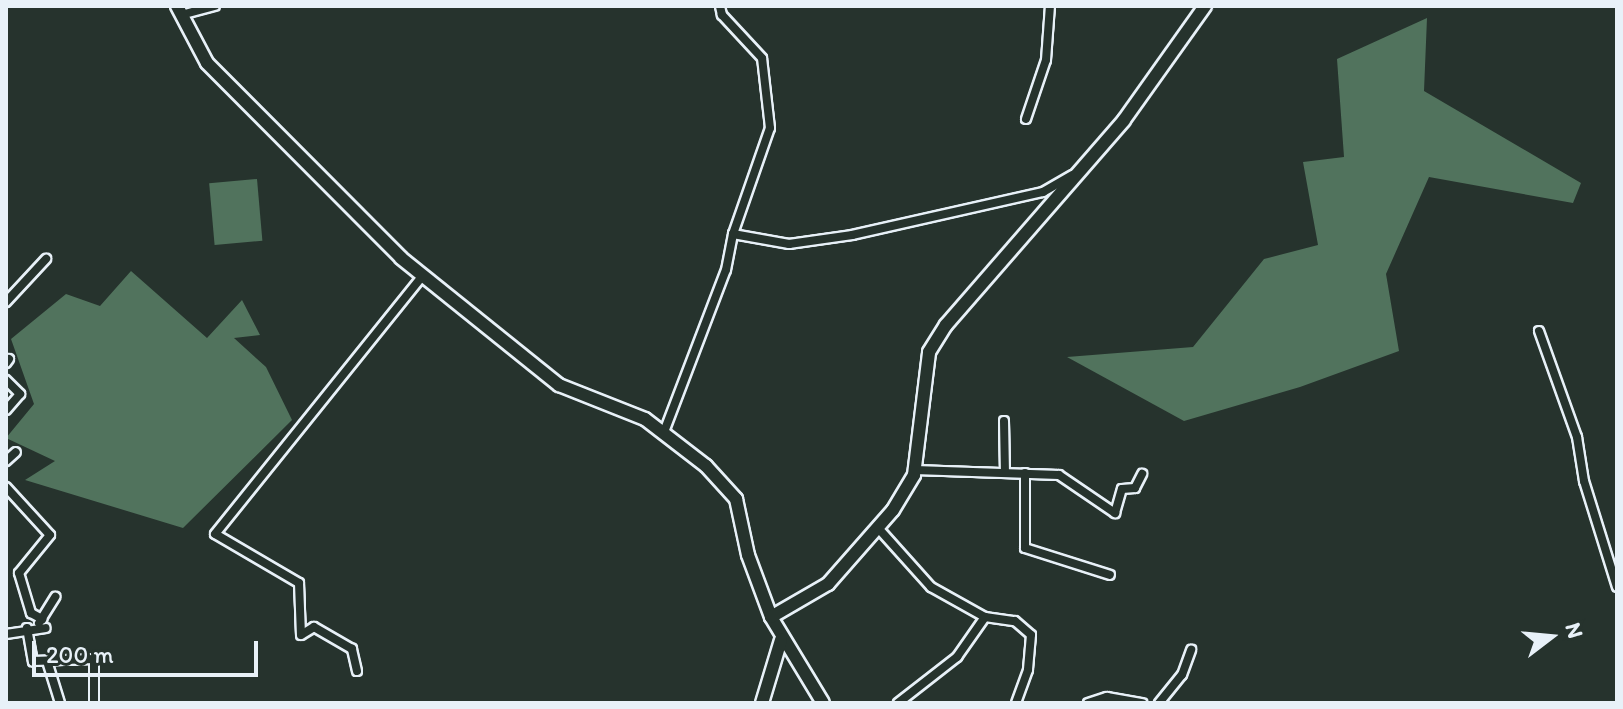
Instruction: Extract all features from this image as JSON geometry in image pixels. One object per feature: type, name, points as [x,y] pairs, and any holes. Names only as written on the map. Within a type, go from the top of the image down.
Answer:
[{"type":"street","points":[[215,6],[179,10],[207,63],[423,275],[559,385],[664,432],[736,499],[748,555],[771,617],[781,640],[823,703]]},
{"type":"street","points":[[664,432],[726,270],[733,234],[770,128],[768,78],[762,58],[722,15],[720,6]]},
{"type":"street","points":[[1026,119],[1046,60],[1050,6]]},
{"type":"street","points":[[771,617],[828,584],[879,529],[915,470],[929,352],[946,325],[1083,169],[1205,6]]},
{"type":"street","points":[[733,234],[789,244],[852,235],[1043,192],[1083,169]]},
{"type":"street","points":[[6,302],[46,259]]},
{"type":"street","points":[[357,671],[352,649],[314,627],[301,635],[299,583],[215,534],[423,275]]},
{"type":"street","points":[[1539,331],[1577,437],[1584,481],[1617,587]]},
{"type":"street","points":[[6,380],[20,394],[6,410]]},
{"type":"street","points":[[1004,421],[1005,472]]},
{"type":"street","points":[[6,461],[16,452]]},
{"type":"street","points":[[915,470],[1059,475],[1115,513],[1122,489],[1135,488],[1142,474]]},
{"type":"street","points":[[1025,473],[1025,548],[1110,575]]},
{"type":"street","points":[[6,487],[50,535],[19,573],[31,613],[41,625]]},
{"type":"street","points":[[879,529],[931,587],[985,617],[1015,621],[1031,635],[1028,670],[1016,703]]},
{"type":"street","points":[[41,625],[55,597]]},
{"type":"street","points":[[898,703],[957,657],[985,617]]},
{"type":"street","points":[[7,632],[41,625]]},
{"type":"street","points":[[27,628],[33,661],[94,659],[94,703]]},
{"type":"street","points":[[760,702],[781,640]]},
{"type":"street","points":[[1159,703],[1182,675],[1191,650]]},
{"type":"street","points":[[47,661],[60,703]]},
{"type":"street","points":[[1088,703],[1107,697],[1142,703]]},
{"type":"green space","points":[[1427,18],[1424,91],[1581,183],[1573,203],[1429,177],[1386,274],[1399,351],[1300,387],[1184,421],[1067,357],[1193,347],[1264,259],[1318,245],[1303,162],[1344,157],[1337,59]]},
{"type":"green space","points":[[257,179],[262,241],[215,245],[209,183]]},
{"type":"green space","points":[[131,271],[207,338],[242,300],[260,335],[234,338],[266,367],[292,420],[183,528],[25,480],[55,461],[6,438],[34,404],[11,339],[66,294],[100,306]]}]
